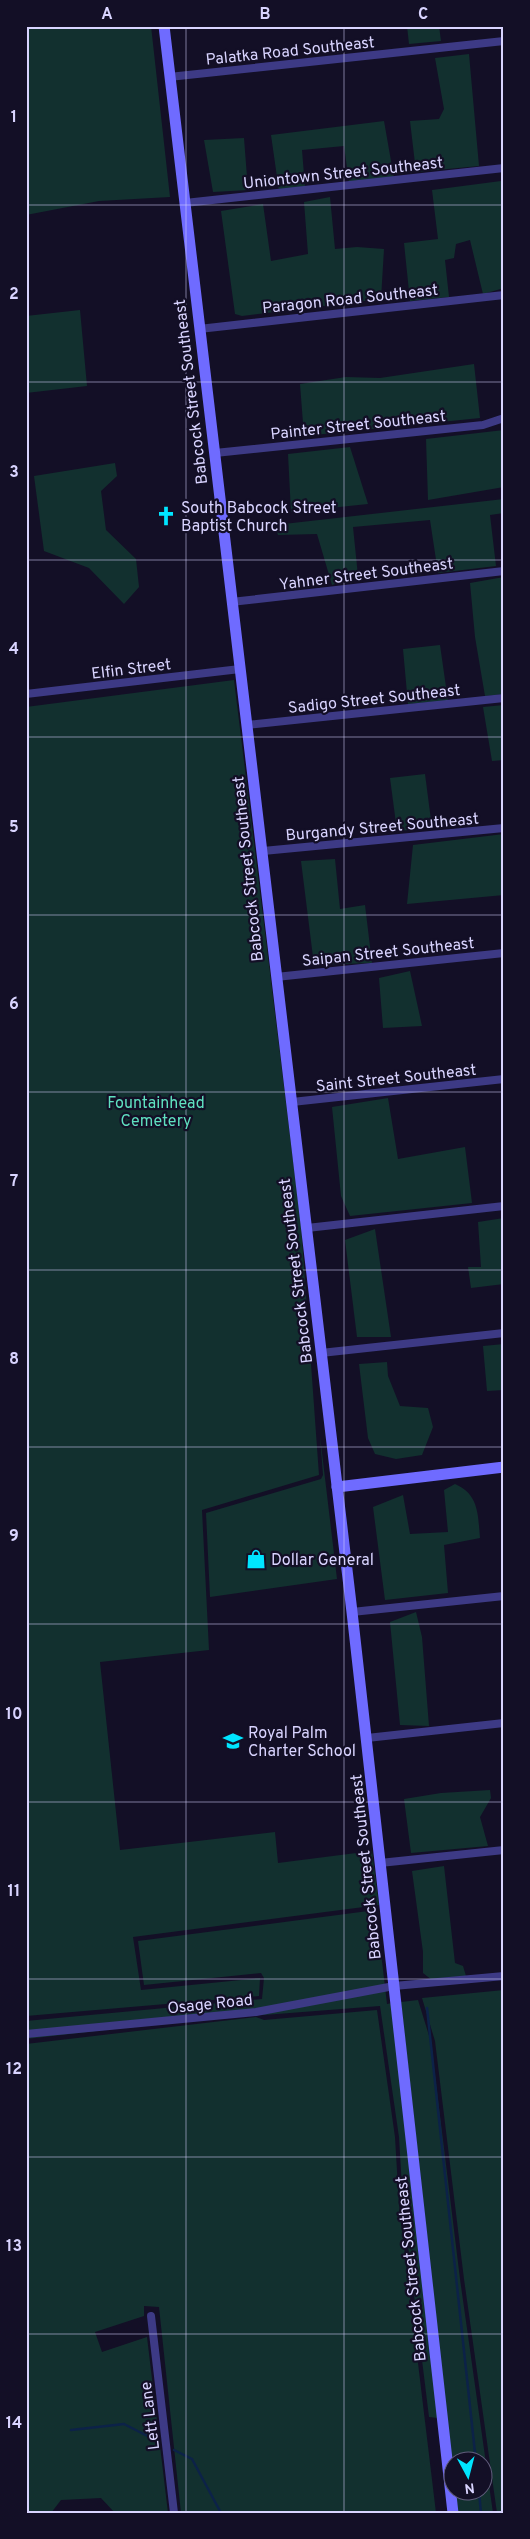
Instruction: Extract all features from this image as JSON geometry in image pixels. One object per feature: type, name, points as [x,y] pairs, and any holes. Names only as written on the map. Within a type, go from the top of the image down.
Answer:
[{"type":"main road","name":"Babcock Street Southeast","points":[[164,26],[367,1738],[453,2513]]},
{"type":"main road","points":[[337,1487],[504,1467]]},
{"type":"street","name":"Palatka Road Southeast","points":[[169,77],[504,42]]},
{"type":"street","name":"Uniontown Street Southeast","points":[[185,203],[504,168]]},
{"type":"street","name":"Paragon Road Southeast","points":[[199,329],[504,295]]},
{"type":"street","name":"Painter Street Southeast","points":[[214,453],[483,425],[504,418]]},
{"type":"street","name":"Yahner Street Southeast","points":[[231,602],[504,571]]},
{"type":"street","name":"Elfin Street","points":[[26,694],[240,669]]},
{"type":"street","name":"Sadigo Street Southeast","points":[[247,725],[504,698]]},
{"type":"street","name":"Burgandy Street Southeast","points":[[263,851],[504,828]]},
{"type":"street","name":"Saipan Street Southeast","points":[[276,978],[504,952]]},
{"type":"street","name":"Saint Street Southeast","points":[[292,1102],[504,1079]]},
{"type":"street","points":[[307,1228],[504,1206]]},
{"type":"street","points":[[321,1353],[504,1334]]},
{"type":"street","points":[[352,1612],[504,1596]]},
{"type":"street","points":[[367,1738],[504,1724]]},
{"type":"street","points":[[380,1864],[504,1850]]},
{"type":"street","name":"Osage Road","points":[[26,2034],[256,2012],[394,1986],[504,1976]]},
{"type":"street","name":"Lett Lane","points":[[152,2316],[174,2513]]},
{"type":"green space","points":[[26,26],[151,26],[170,197],[99,201],[26,215]]},
{"type":"green space","points":[[407,26],[439,26],[441,41],[409,44]]},
{"type":"green space","points":[[469,54],[479,166],[416,172],[410,121],[439,119],[444,109],[435,58]]},
{"type":"green space","points":[[384,121],[394,178],[349,182],[344,146],[302,150],[305,187],[279,191],[271,135]]},
{"type":"green space","points":[[244,138],[248,190],[213,192],[204,140]]},
{"type":"green space","points":[[501,181],[504,205],[504,288],[483,294],[470,240],[456,244],[454,258],[445,260],[449,297],[410,301],[404,243],[438,239],[432,190]]},
{"type":"green space","points":[[330,197],[335,249],[357,247],[384,249],[381,299],[242,316],[235,314],[221,211],[263,204],[271,261],[308,254],[304,202]]},
{"type":"green space","points":[[80,310],[87,386],[26,393],[26,316]]},
{"type":"green space","points":[[474,364],[480,418],[304,436],[300,384],[346,377],[380,378]]},
{"type":"green space","points":[[504,430],[504,487],[428,500],[426,439]]},
{"type":"green space","points":[[350,447],[368,504],[291,512],[288,454]]},
{"type":"green space","points":[[115,463],[117,476],[101,491],[106,530],[136,559],[139,587],[124,604],[89,568],[44,551],[34,476]]},
{"type":"green space","points":[[504,499],[504,513],[490,515],[496,566],[438,573],[430,520],[353,527],[358,576],[332,585],[317,534],[278,535],[275,525]]},
{"type":"green space","points":[[504,577],[504,694],[485,696],[475,637],[470,583]]},
{"type":"green space","points":[[440,645],[448,701],[408,704],[403,649]]},
{"type":"green space","name":"Fountainhead Cemetery","points":[[234,680],[301,1225],[319,1475],[202,1510],[209,1650],[100,1662],[120,1850],[275,1832],[278,1863],[372,1851],[379,1905],[133,1937],[141,1990],[260,1978],[259,1996],[26,2016],[26,707]]},
{"type":"green space","points":[[504,705],[504,760],[492,761],[483,707]]},
{"type":"green space","points":[[425,774],[432,828],[397,831],[390,778]]},
{"type":"green space","points":[[504,834],[504,895],[407,904],[413,845]]},
{"type":"green space","points":[[335,859],[340,909],[365,905],[372,963],[314,965],[301,861]]},
{"type":"green space","points":[[410,971],[422,1026],[383,1028],[379,978]]},
{"type":"green space","points":[[388,1098],[398,1159],[465,1147],[472,1203],[350,1216],[341,1196],[332,1107]]},
{"type":"green space","points":[[504,1218],[504,1284],[471,1288],[468,1267],[481,1267],[478,1222]]},
{"type":"green space","points":[[375,1229],[391,1337],[357,1337],[345,1240]]},
{"type":"green space","points":[[504,1344],[504,1390],[487,1391],[483,1346]]},
{"type":"green space","points":[[387,1362],[388,1376],[400,1406],[428,1408],[433,1427],[422,1455],[396,1459],[375,1454],[368,1438],[359,1364]]},
{"type":"green space","points":[[320,1436],[337,1579],[210,1597],[206,1513],[321,1479],[323,1475]]},
{"type":"green space","points":[[455,1484],[469,1493],[473,1499],[478,1513],[480,1538],[444,1545],[448,1593],[385,1600],[373,1507],[403,1495],[410,1534],[448,1532],[444,1490]]},
{"type":"green space","points":[[416,1612],[422,1637],[429,1726],[400,1725],[390,1622]]},
{"type":"green space","points":[[490,1790],[491,1798],[480,1817],[488,1846],[411,1853],[404,1799],[441,1793]]},
{"type":"green space","points":[[444,1866],[455,1963],[463,1966],[466,1976],[432,1980],[423,1973],[423,1952],[412,1871]]},
{"type":"green space","points":[[376,1910],[387,2004],[392,2003],[438,2418],[429,2417],[403,2205],[399,2137],[380,2006],[264,2015],[255,2013],[26,2039],[26,2021],[262,1999],[264,1978],[261,1973],[144,1985],[138,1941]]},
{"type":"green space","points":[[504,1990],[504,2512],[497,2513],[492,2478],[492,2452],[488,2452],[464,2279],[435,2041],[422,1998]]},
{"type":"green space","points":[[418,2000],[431,2042],[460,2279],[484,2452],[451,2452],[401,2002]]},
{"type":"green space","points":[[377,2010],[395,2137],[399,2205],[436,2513],[181,2513],[159,2307],[144,2306],[144,2316],[95,2332],[102,2352],[147,2337],[168,2513],[115,2513],[101,2498],[61,2500],[51,2513],[26,2513],[26,2420],[29,2419],[26,2393],[26,2044],[256,2017],[264,2020]]},
{"type":"green space","points":[[457,2502],[491,2502],[493,2513],[458,2513]]},
{"type":"waterway","points":[[427,2008],[475,2452]]},
{"type":"waterway","points":[[71,2430],[124,2424],[159,2442]]},
{"type":"waterway","points":[[174,2450],[192,2459],[221,2513]]},
{"type":"waterway","points":[[480,2502],[481,2513]]},
{"type":"place","name":"South Babcock Street Baptist Church","points":[[166,516]]},
{"type":"place","name":"Dollar General","points":[[256,1559]]},
{"type":"place","name":"Royal Palm Charter School","points":[[233,1741]]}]
